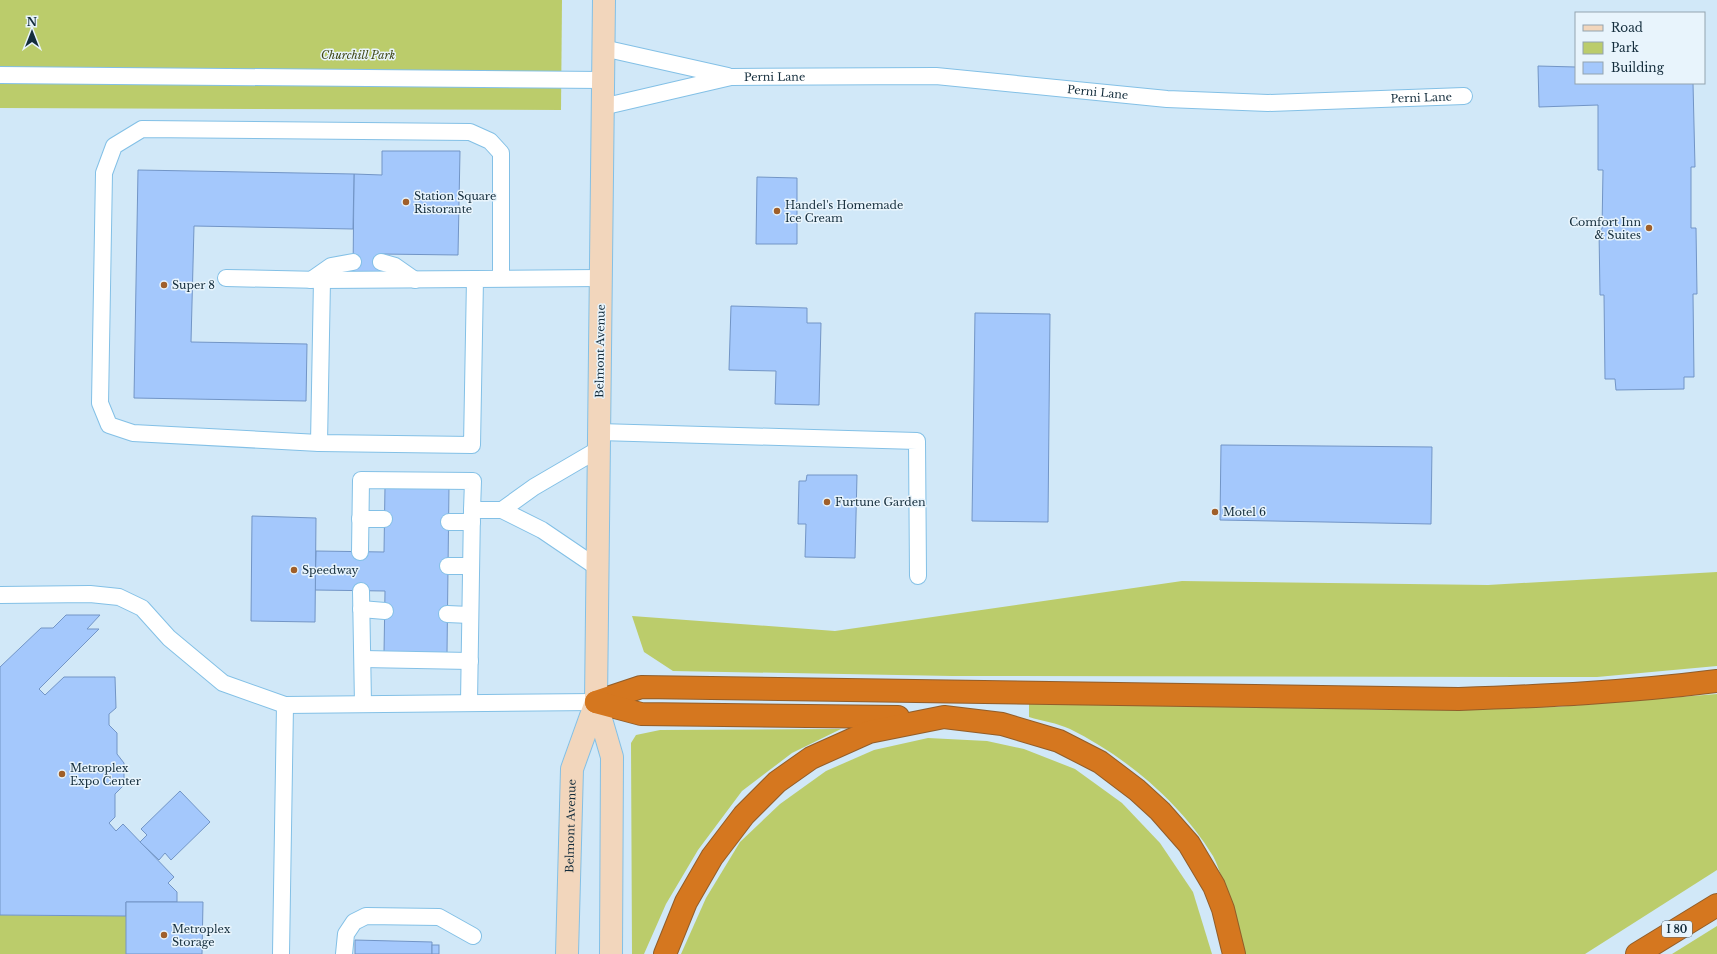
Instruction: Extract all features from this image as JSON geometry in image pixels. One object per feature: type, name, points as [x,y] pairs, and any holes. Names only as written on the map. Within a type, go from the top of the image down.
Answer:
[{"type":"highway","points":[[596,702],[641,687],[1458,699],[1556,696],[1657,689],[1717,681]]},
{"type":"highway","points":[[596,702],[641,714],[944,717],[1002,724],[1059,741],[1100,762],[1137,790],[1160,811],[1189,844],[1216,892],[1225,915],[1234,954]]},
{"type":"highway","points":[[665,954],[686,902],[712,857],[744,816],[777,782],[811,758],[869,732],[944,717]]},
{"type":"highway","name":"I 80","points":[[1637,954],[1717,905]]},
{"type":"main road","name":"Belmont Avenue","points":[[604,0],[596,702],[612,757],[611,954]]},
{"type":"main road","name":"Belmont Avenue","points":[[567,954],[572,769],[596,702]]},
{"type":"lane","points":[[603,48],[731,77]]},
{"type":"lane","points":[[0,75],[602,80]]},
{"type":"lane","name":"Perni Lane","points":[[731,77],[936,76],[1167,99],[1268,103],[1464,96]]},
{"type":"lane","points":[[602,107],[731,77]]},
{"type":"lane","points":[[475,279],[472,445],[319,442],[133,433],[109,425],[100,403],[104,173],[114,146],[142,129],[470,132],[490,141],[501,153],[501,279]]},
{"type":"lane","points":[[319,442],[316,280],[331,266],[353,262]]},
{"type":"lane","points":[[381,262],[395,266],[414,280]]},
{"type":"lane","points":[[226,278],[414,280],[600,278]]},
{"type":"lane","points":[[449,522],[502,510],[599,440],[917,441],[918,576]]},
{"type":"lane","points":[[360,552],[361,480],[473,480],[469,702]]},
{"type":"lane","points":[[502,510],[542,530],[598,568]]},
{"type":"lane","points":[[360,520],[384,520]]},
{"type":"lane","points":[[448,566],[471,566]]},
{"type":"lane","points":[[361,590],[363,704]]},
{"type":"lane","points":[[0,595],[90,594],[119,597],[142,608],[169,638],[223,683],[284,705],[469,702],[596,702]]},
{"type":"lane","points":[[361,609],[385,611]]},
{"type":"lane","points":[[447,614],[470,614]]},
{"type":"lane","points":[[363,659],[470,661]]},
{"type":"lane","points":[[281,954],[284,705]]},
{"type":"lane","points":[[344,954],[346,934],[354,922],[366,916],[439,917],[473,936]]},
{"type":"green space","name":"Churchill Park","points":[[0,0],[562,0],[561,110],[0,108]]},
{"type":"green space","points":[[1717,572],[1717,666],[1597,677],[952,676],[673,671],[644,652],[632,616],[835,631],[1182,581],[1488,585]]},
{"type":"green space","points":[[1717,694],[1717,870],[1585,954],[1244,954],[1235,916],[1216,861],[1200,836],[1185,818],[1150,783],[1131,767],[1091,740],[1065,727],[1029,717],[1029,703],[1399,710],[1556,707]]},
{"type":"green space","points":[[841,729],[792,753],[742,791],[698,850],[666,904],[644,954],[632,954],[631,743],[636,735],[660,730]]},
{"type":"green space","points":[[928,738],[987,741],[1024,749],[1075,769],[1122,803],[1160,843],[1193,892],[1212,954],[681,954],[706,898],[740,842],[780,804],[826,771],[874,750]]},
{"type":"green space","points":[[0,915],[126,916],[126,954],[0,954]]},
{"type":"green space","points":[[1717,926],[1717,954],[1672,954]]},
{"type":"building","name":"Comfort Inn & Suites","points":[[1538,66],[1575,67],[1575,84],[1693,84],[1695,167],[1691,167],[1691,228],[1696,228],[1697,294],[1693,294],[1694,377],[1684,377],[1684,389],[1616,390],[1615,379],[1605,379],[1604,295],[1600,295],[1599,230],[1602,229],[1603,170],[1598,170],[1598,105],[1539,107]]},
{"type":"building","name":"Station Square Ristorante","points":[[382,151],[460,151],[458,255],[381,254],[381,275],[353,275],[354,174],[382,175]]},
{"type":"building","name":"Super 8","points":[[138,170],[354,174],[353,229],[194,226],[191,342],[307,344],[306,401],[134,398]]},
{"type":"building","name":"Handel's Homemade Ice Cream","points":[[757,177],[797,178],[797,244],[756,244]]},
{"type":"building","points":[[731,306],[807,308],[807,323],[821,323],[819,405],[775,404],[776,371],[729,370]]},
{"type":"building","points":[[975,313],[1050,314],[1048,522],[972,521]]},
{"type":"building","points":[[1221,445],[1432,447],[1431,524],[1220,520]]},
{"type":"building","name":"Furtune Garden","points":[[807,475],[857,475],[855,558],[805,557],[806,524],[798,524],[799,481],[806,481]]},
{"type":"building","points":[[385,486],[449,486],[447,653],[384,653],[385,591],[315,590],[316,551],[384,552]]},
{"type":"building","points":[[252,516],[316,518],[315,622],[251,621]]},
{"type":"building","name":"Metroplex Expo Center","points":[[66,615],[100,615],[87,629],[99,629],[39,689],[45,695],[64,677],[115,677],[116,708],[109,714],[109,725],[117,733],[117,754],[124,763],[124,785],[115,794],[115,817],[109,823],[116,831],[123,824],[174,877],[168,883],[177,892],[177,902],[126,902],[126,916],[0,915],[0,667],[41,628],[53,628]]},
{"type":"building","points":[[180,791],[210,822],[171,860],[165,853],[159,860],[140,842],[147,835],[141,829]]},
{"type":"building","name":"Metroplex Storage","points":[[126,902],[203,902],[202,954],[126,954]]},
{"type":"building","points":[[355,940],[432,942],[432,954],[355,954]]},
{"type":"building","points":[[432,945],[439,945],[439,954],[432,954]]},
{"type":"place","name":"Station Square Ristorante","points":[[406,202]]},
{"type":"place","name":"Handel's Homemade Ice Cream","points":[[777,211]]},
{"type":"place","name":"Comfort Inn & Suites","points":[[1649,228]]},
{"type":"place","name":"Super 8","points":[[164,285]]},
{"type":"place","name":"Furtune Garden","points":[[827,502]]},
{"type":"place","name":"Motel 6","points":[[1215,512]]},
{"type":"place","name":"Speedway","points":[[294,570]]},
{"type":"place","name":"Metroplex Expo Center","points":[[62,774]]},
{"type":"place","name":"Metroplex Storage","points":[[164,935]]}]
